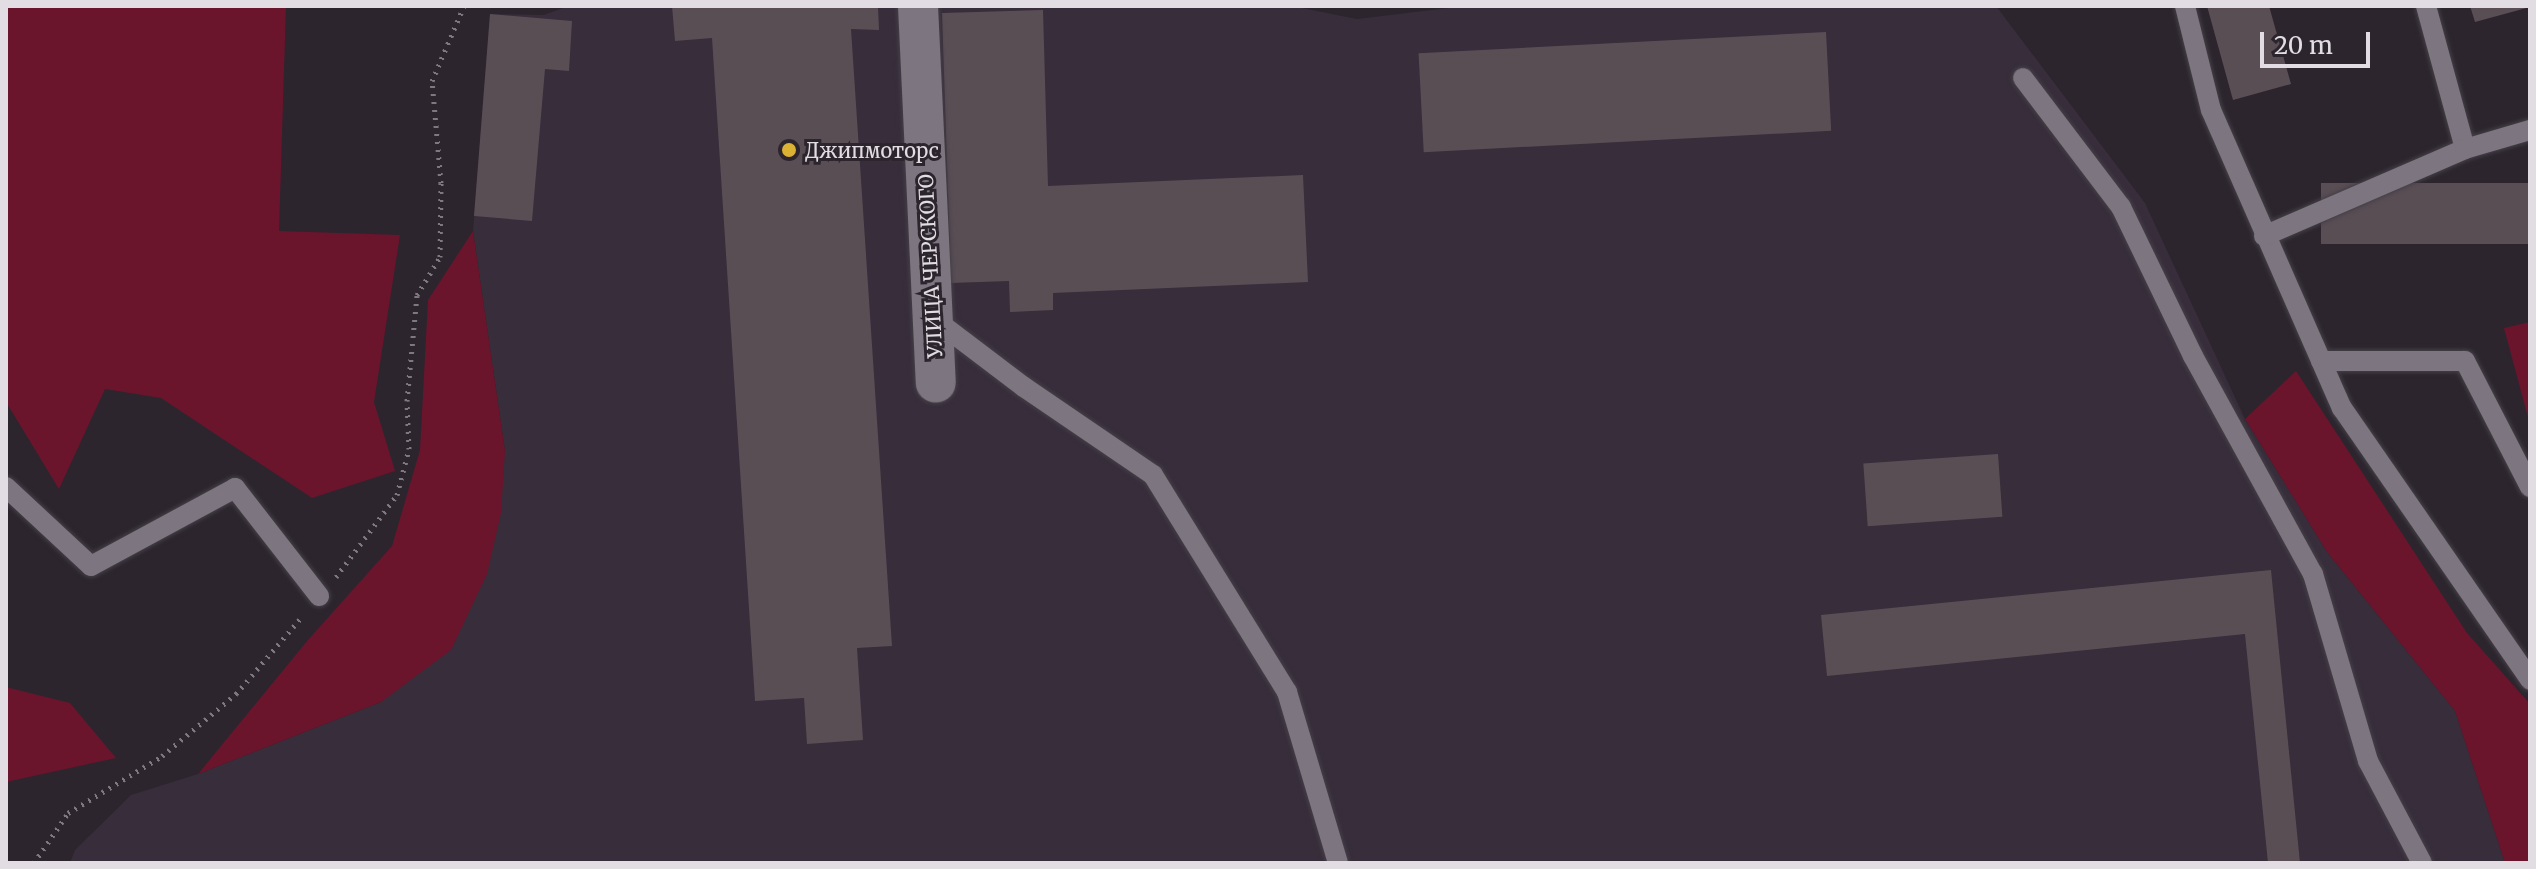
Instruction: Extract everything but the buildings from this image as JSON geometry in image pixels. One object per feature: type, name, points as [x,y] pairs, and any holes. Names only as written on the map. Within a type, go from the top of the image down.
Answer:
[{"type":"street","name":"УЛИЦА ЧЕРСКОГО","points":[[918,6],[936,383]]},
{"type":"lane","points":[[2185,6],[2211,110],[2342,408],[2530,680]]},
{"type":"lane","points":[[2426,6],[2465,149]]},
{"type":"lane","points":[[2023,78],[2121,207],[2193,356],[2313,574],[2368,761],[2422,863]]},
{"type":"lane","points":[[2264,236],[2465,149],[2530,130]]},
{"type":"lane","points":[[932,317],[1024,387],[1153,475],[1287,692],[1338,863]]},
{"type":"lane","points":[[2321,361],[2465,361],[2530,487]]},
{"type":"lane","points":[[6,487],[91,566],[235,488],[319,596]]},
{"type":"path","points":[[34,863],[68,813],[162,756],[236,694],[359,550],[397,495],[409,449],[407,401],[417,295],[440,257],[441,183],[432,81],[464,6]]},
{"type":"shaded area","points":[[6,6],[286,6],[279,231],[400,235],[374,402],[395,471],[312,498],[161,398],[105,389],[59,489],[6,402]]},
{"type":"shaded area","points":[[568,6],[1292,6],[1357,19],[1465,6],[1996,6],[2145,203],[2245,419],[2327,552],[2455,711],[2505,863],[70,863],[75,850],[131,795],[198,774],[381,702],[505,451],[473,231],[490,14],[544,15]]},
{"type":"shaded area","points":[[473,231],[505,451],[501,513],[487,574],[451,650],[381,702],[198,774],[308,640],[392,546],[420,450],[428,300]]},
{"type":"shaded area","points":[[2530,322],[2530,425],[2504,328]]},
{"type":"shaded area","points":[[2296,371],[2467,633],[2530,704],[2530,863],[2505,863],[2455,711],[2327,552],[2245,419]]},
{"type":"shaded area","points":[[6,687],[70,703],[116,758],[6,782]]},
{"type":"place","name":"Джипмоторс","points":[[789,150]]}]
